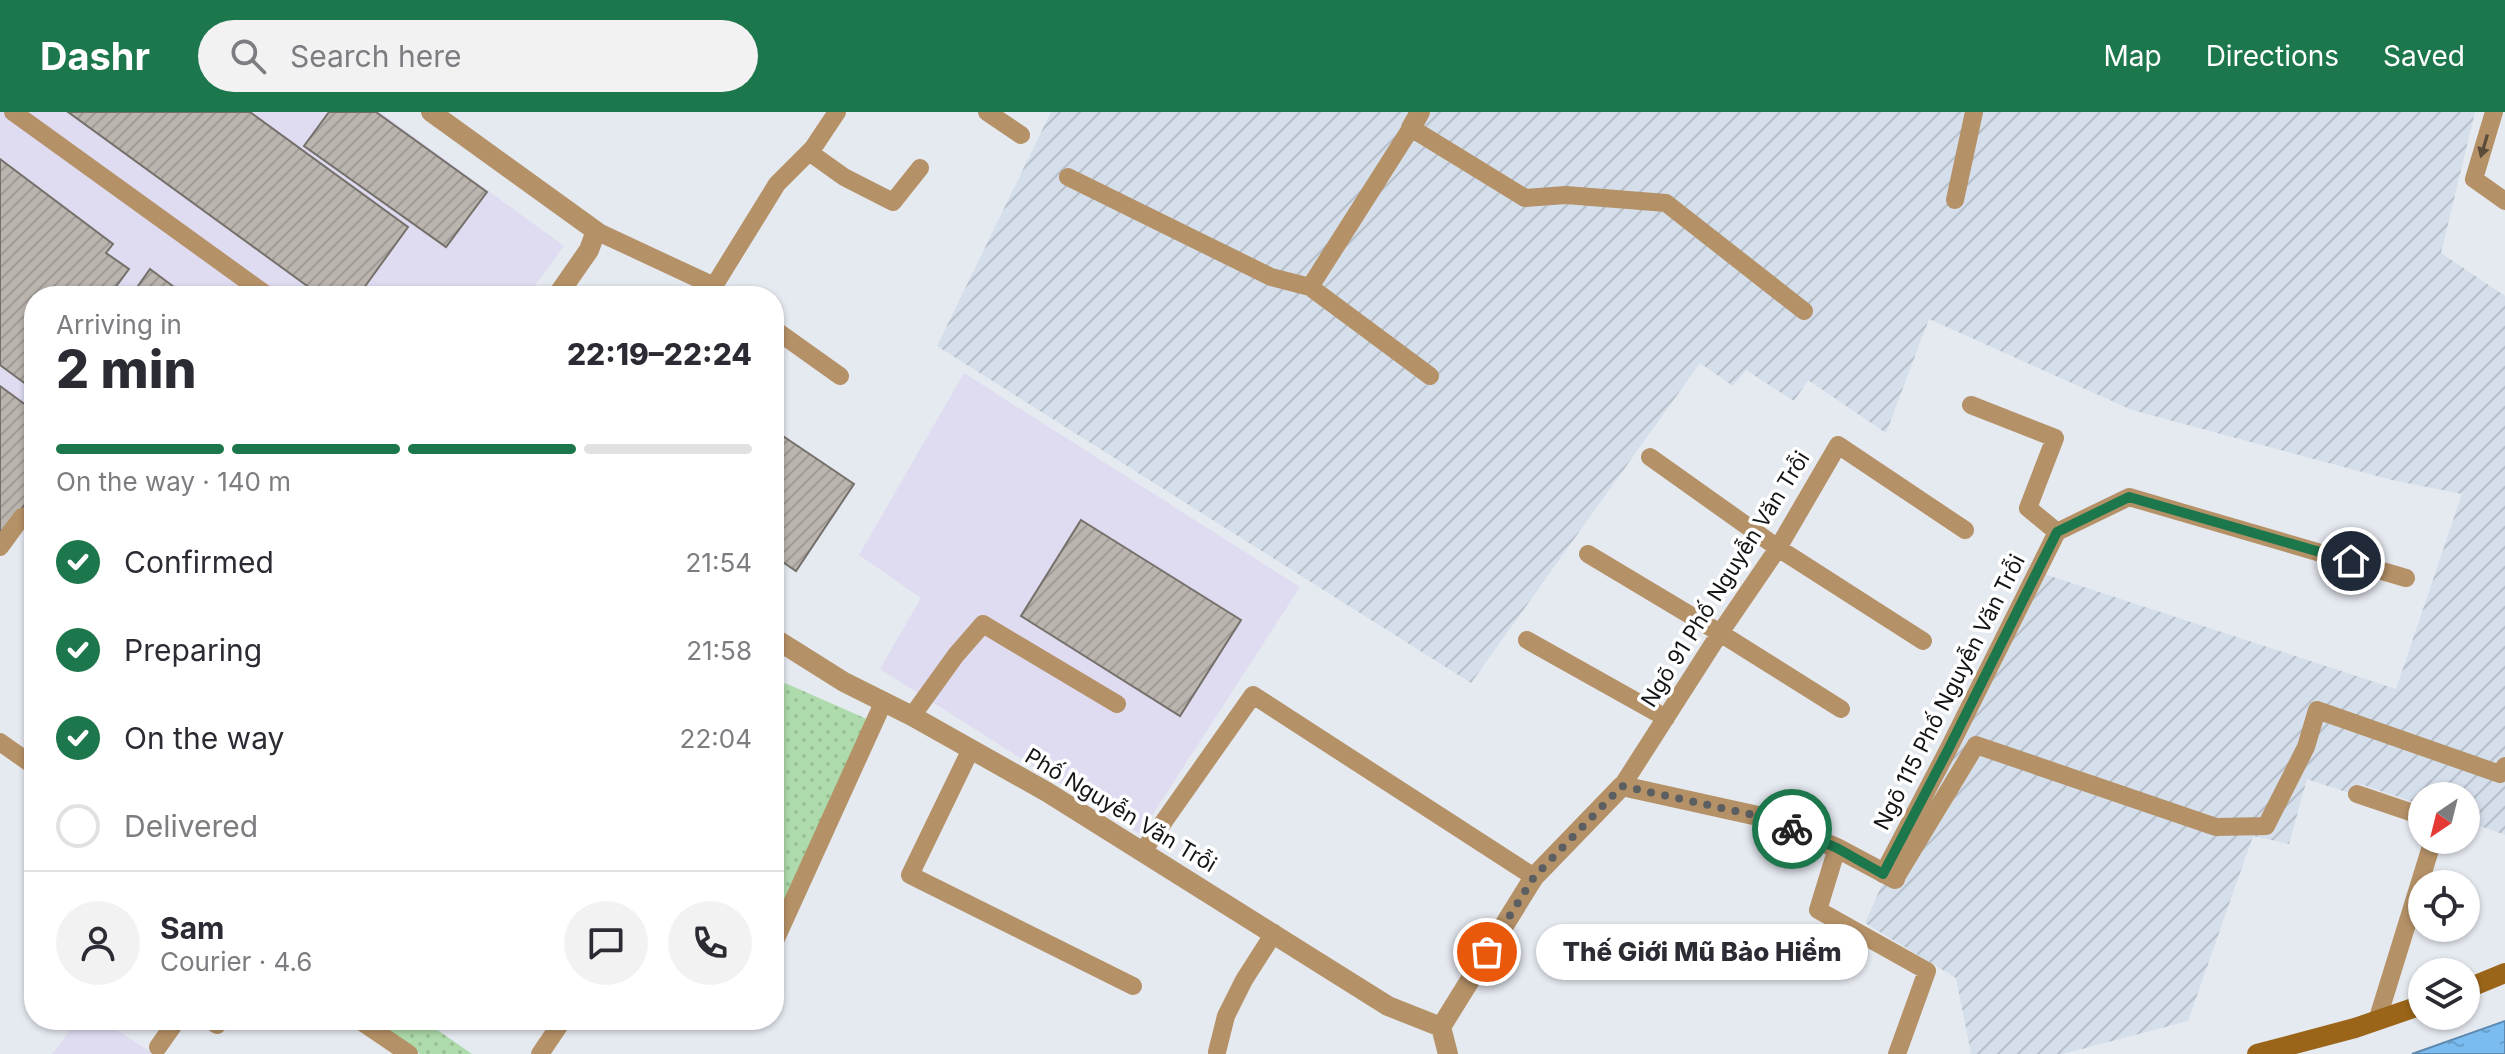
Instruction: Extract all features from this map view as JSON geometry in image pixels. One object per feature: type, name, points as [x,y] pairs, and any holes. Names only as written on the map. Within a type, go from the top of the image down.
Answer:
[{"type":"main road","points":[[2480,983],[2505,973]]},
{"type":"main road","points":[[2257,1054],[2408,1010]]},
{"type":"street","points":[[431,112],[596,231],[589,250],[564,286]]},
{"type":"street","name":"Phố Nguyễn Văn Trỗi","points":[[784,644],[844,682],[912,716],[1047,792],[1388,1006],[1441,1027]]},
{"type":"street","points":[[1448,1054],[1441,1027],[1534,877],[1622,786],[1758,816],[1837,848],[1889,876]]},
{"type":"lane","points":[[13,112],[254,286]]},
{"type":"lane","points":[[724,286],[777,184],[809,152],[837,112]]},
{"type":"lane","points":[[987,112],[1021,135]]},
{"type":"lane","points":[[1955,200],[1974,112]]},
{"type":"lane","points":[[2494,112],[2474,179],[2505,201]]},
{"type":"lane","points":[[1310,287],[1416,120],[1525,198],[1566,195],[1666,203],[1804,311]]},
{"type":"lane","points":[[809,152],[844,177],[893,202],[920,168]]},
{"type":"lane","points":[[1068,177],[1271,277],[1310,287],[1430,376]]},
{"type":"lane","points":[[596,231],[711,286]]},
{"type":"lane","points":[[784,336],[840,376]]},
{"type":"lane","points":[[1971,405],[2055,438],[2028,508],[2057,532],[2129,497],[2406,578]]},
{"type":"lane","name":"Ngõ 91 Phố Nguyễn Văn Trỗi","points":[[1622,786],[1778,548],[1838,445],[1965,530]]},
{"type":"lane","points":[[1650,457],[1778,548],[1923,641]]},
{"type":"lane","points":[[0,547],[24,517]]},
{"type":"lane","name":"Ngõ 115 Phố Nguyễn Văn Trỗi","points":[[1889,876],[2057,532]]},
{"type":"lane","points":[[1588,554],[1841,709]]},
{"type":"lane","points":[[912,716],[956,655],[983,624],[1117,704]]},
{"type":"lane","points":[[1527,640],[1666,718]]},
{"type":"lane","points":[[1143,851],[1253,695],[1534,877]]},
{"type":"lane","points":[[784,921],[884,701]]},
{"type":"lane","points":[[1889,876],[1976,745],[2216,827],[2266,826],[2306,747],[2317,710],[2500,774],[2505,766]]},
{"type":"lane","points":[[0,742],[24,759]]},
{"type":"lane","points":[[971,749],[910,875],[1133,986]]},
{"type":"lane","points":[[2357,794],[2408,811]]},
{"type":"lane","points":[[1837,848],[1818,910],[1927,971],[1897,1054]]},
{"type":"lane","points":[[2377,1021],[2429,854]]},
{"type":"lane","points":[[1217,1052],[1226,1016],[1244,980],[1274,933]]},
{"type":"lane","points":[[158,1047],[170,1030]]},
{"type":"lane","points":[[374,1030],[409,1054]]},
{"type":"lane","points":[[540,1054],[556,1030]]},
{"type":"shaded area","points":[[0,112],[380,112],[564,246],[534,286],[24,286],[24,511],[0,543]]},
{"type":"shaded area","points":[[1051,112],[2475,112],[2441,253],[2505,296],[2505,835],[2480,826],[2480,782],[2408,782],[2408,800],[2360,784],[2355,795],[2307,779],[2289,844],[2253,836],[2188,1021],[2063,1054],[1971,1054],[1956,978],[1865,923],[2044,574],[2396,689],[2462,494],[2392,480],[2132,410],[1929,319],[1886,433],[1808,380],[1794,401],[1746,370],[1733,386],[1700,363],[1471,683],[937,346]]},
{"type":"shaded area","points":[[964,373],[1300,587],[1140,834],[880,669],[921,598],[859,555]]},
{"type":"shaded area","points":[[70,1030],[117,1030],[154,1054],[52,1054]]},
{"type":"green space","points":[[784,685],[869,720],[784,911]]},
{"type":"green space","points":[[385,1030],[437,1030],[472,1054],[420,1054]]},
{"type":"water","points":[[2505,1021],[2505,1054],[2412,1054],[2480,1030]]},
{"type":"building","points":[[68,112],[250,112],[408,227],[365,286],[307,286]]},
{"type":"building","points":[[329,112],[376,112],[487,192],[446,247],[304,146]]},
{"type":"building","points":[[0,159],[113,244],[106,253],[129,269],[116,286],[24,286],[24,383],[0,365]]},
{"type":"building","points":[[150,269],[173,286],[138,286]]},
{"type":"building","points":[[0,386],[24,404],[24,506],[0,538]]},
{"type":"building","points":[[784,437],[854,484],[796,571],[784,563]]},
{"type":"building","points":[[1081,520],[1241,620],[1180,716],[1021,616]]},
{"type":"way so far","points":[[1487,952],[1534,877],[1622,786],[1758,816],[1792,829]]},
{"type":"place","name":"Thế Giới Mũ Bảo Hiểm","points":[[1487,952]]},
{"type":"route","points":[[1792,829],[1837,848],[1883,874],[2057,532],[2129,497],[2351,561]]}]
